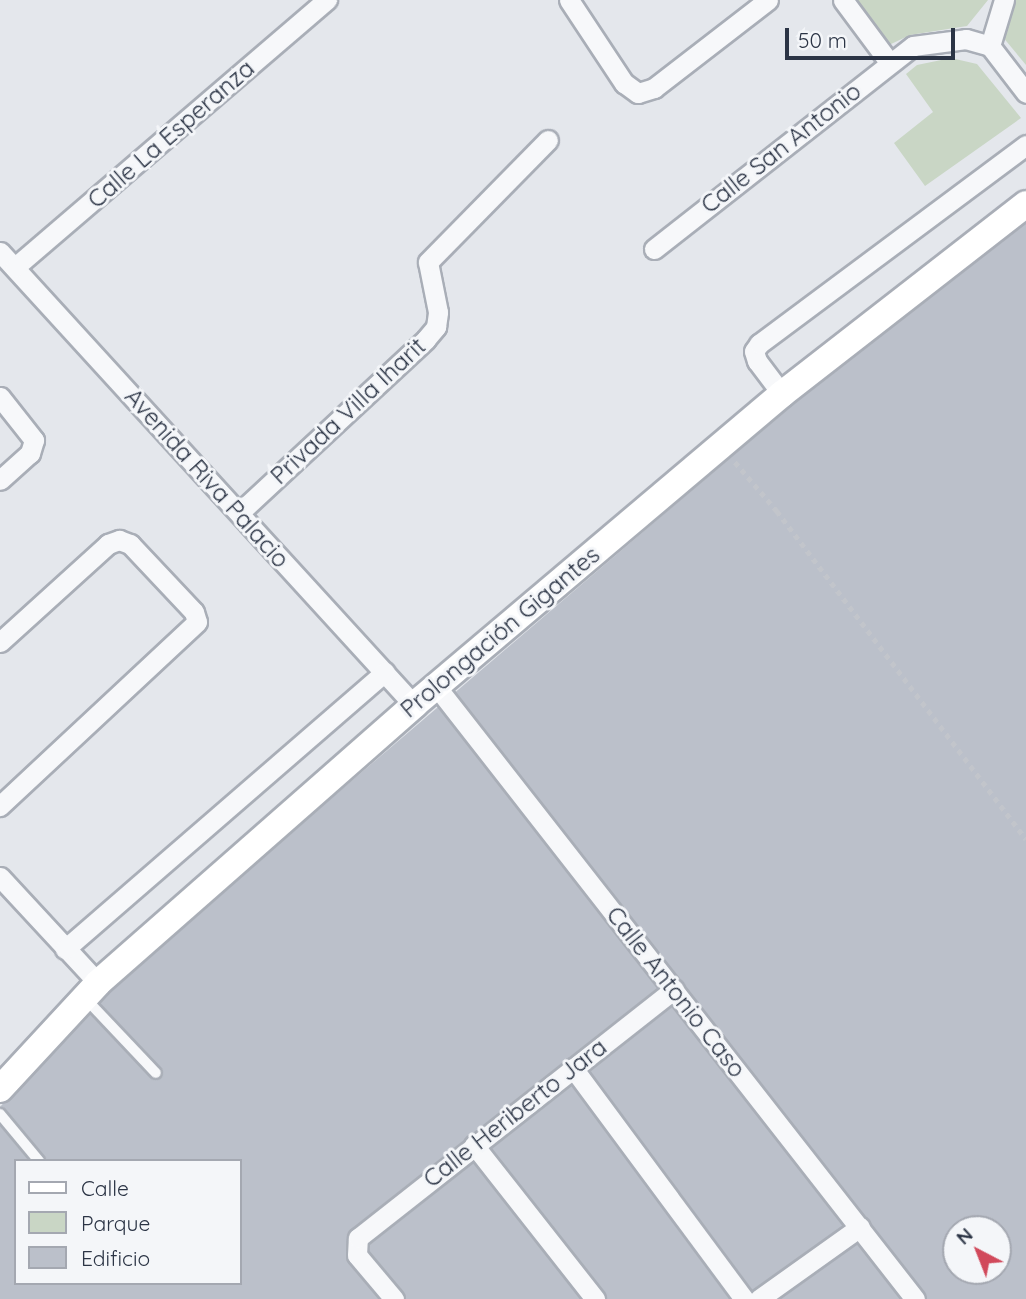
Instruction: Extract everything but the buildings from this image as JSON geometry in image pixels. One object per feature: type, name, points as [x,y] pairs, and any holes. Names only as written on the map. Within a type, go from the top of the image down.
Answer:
[{"type":"street","name":"Calle La Esperanza","points":[[15,267],[327,0]]},
{"type":"street","points":[[569,0],[624,83],[638,93],[654,88],[768,0]]},
{"type":"street","points":[[843,0],[889,62]]},
{"type":"street","points":[[1004,0],[990,46],[1026,93]]},
{"type":"street","name":"Calle San Antonio","points":[[654,249],[889,62],[913,46],[941,40],[967,39],[990,46]]},
{"type":"street","name":"Privada Villa Iharit","points":[[239,513],[426,340],[436,327],[438,312],[428,262],[548,140]]},
{"type":"street","points":[[782,394],[757,361],[754,351],[760,344],[1026,145]]},
{"type":"street","name":"Prolongación Gigantes","points":[[0,1089],[91,990],[414,705],[782,394],[1026,204]]},
{"type":"street","name":"Avenida Riva Palacio","points":[[0,251],[414,705]]},
{"type":"street","points":[[0,397],[34,440],[30,453],[0,480]]},
{"type":"street","points":[[0,642],[108,544],[119,540],[130,544],[194,612],[197,622],[0,806]]},
{"type":"street","points":[[65,949],[384,672]]},
{"type":"street","name":"Calle Antonio Caso","points":[[436,687],[915,1299]]},
{"type":"street","points":[[0,877],[65,949],[91,990]]},
{"type":"street","name":"Calle Heriberto Jara","points":[[394,1299],[357,1255],[358,1238],[674,989]]},
{"type":"street","points":[[573,1068],[744,1299]]},
{"type":"street","points":[[474,1145],[595,1299]]},
{"type":"street","points":[[759,1299],[780,1293],[860,1227]]},
{"type":"lane","points":[[91,990],[156,1073]]},
{"type":"lane","points":[[0,1114],[37,1159]]},
{"type":"path","points":[[720,446],[777,511],[1026,839]]},
{"type":"green space","points":[[855,0],[988,0],[967,26],[910,35],[889,45]]},
{"type":"green space","points":[[1009,0],[1026,0],[1026,65],[1002,36]]},
{"type":"green space","points":[[951,58],[977,64],[1021,118],[925,186],[894,143],[933,112],[906,74],[917,65]]}]
